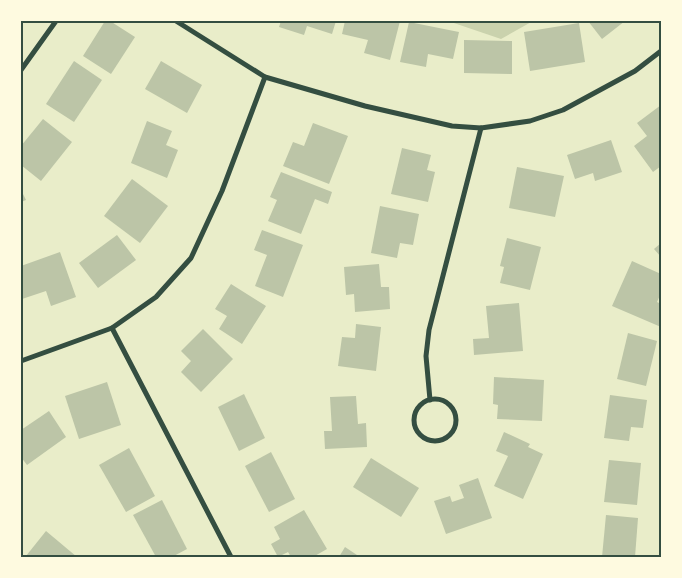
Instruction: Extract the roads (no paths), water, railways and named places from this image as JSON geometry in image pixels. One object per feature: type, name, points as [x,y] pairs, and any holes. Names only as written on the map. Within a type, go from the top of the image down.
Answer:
[{"type":"street","points":[[21,70],[56,21]]},
{"type":"street","points":[[176,21],[265,78],[365,106],[452,126],[481,128],[530,121],[563,110],[635,71],[661,51]]},
{"type":"street","points":[[21,361],[112,328],[156,297],[191,258],[222,191],[265,78]]},
{"type":"street","points":[[430,400],[426,356],[428,330],[481,128]]},
{"type":"street","points":[[112,328],[231,557]]},
{"type":"street","points":[[430,400],[445,402],[454,412],[456,420],[451,434],[446,439],[431,442],[419,434],[415,428],[414,414],[418,407],[430,400]]}]
